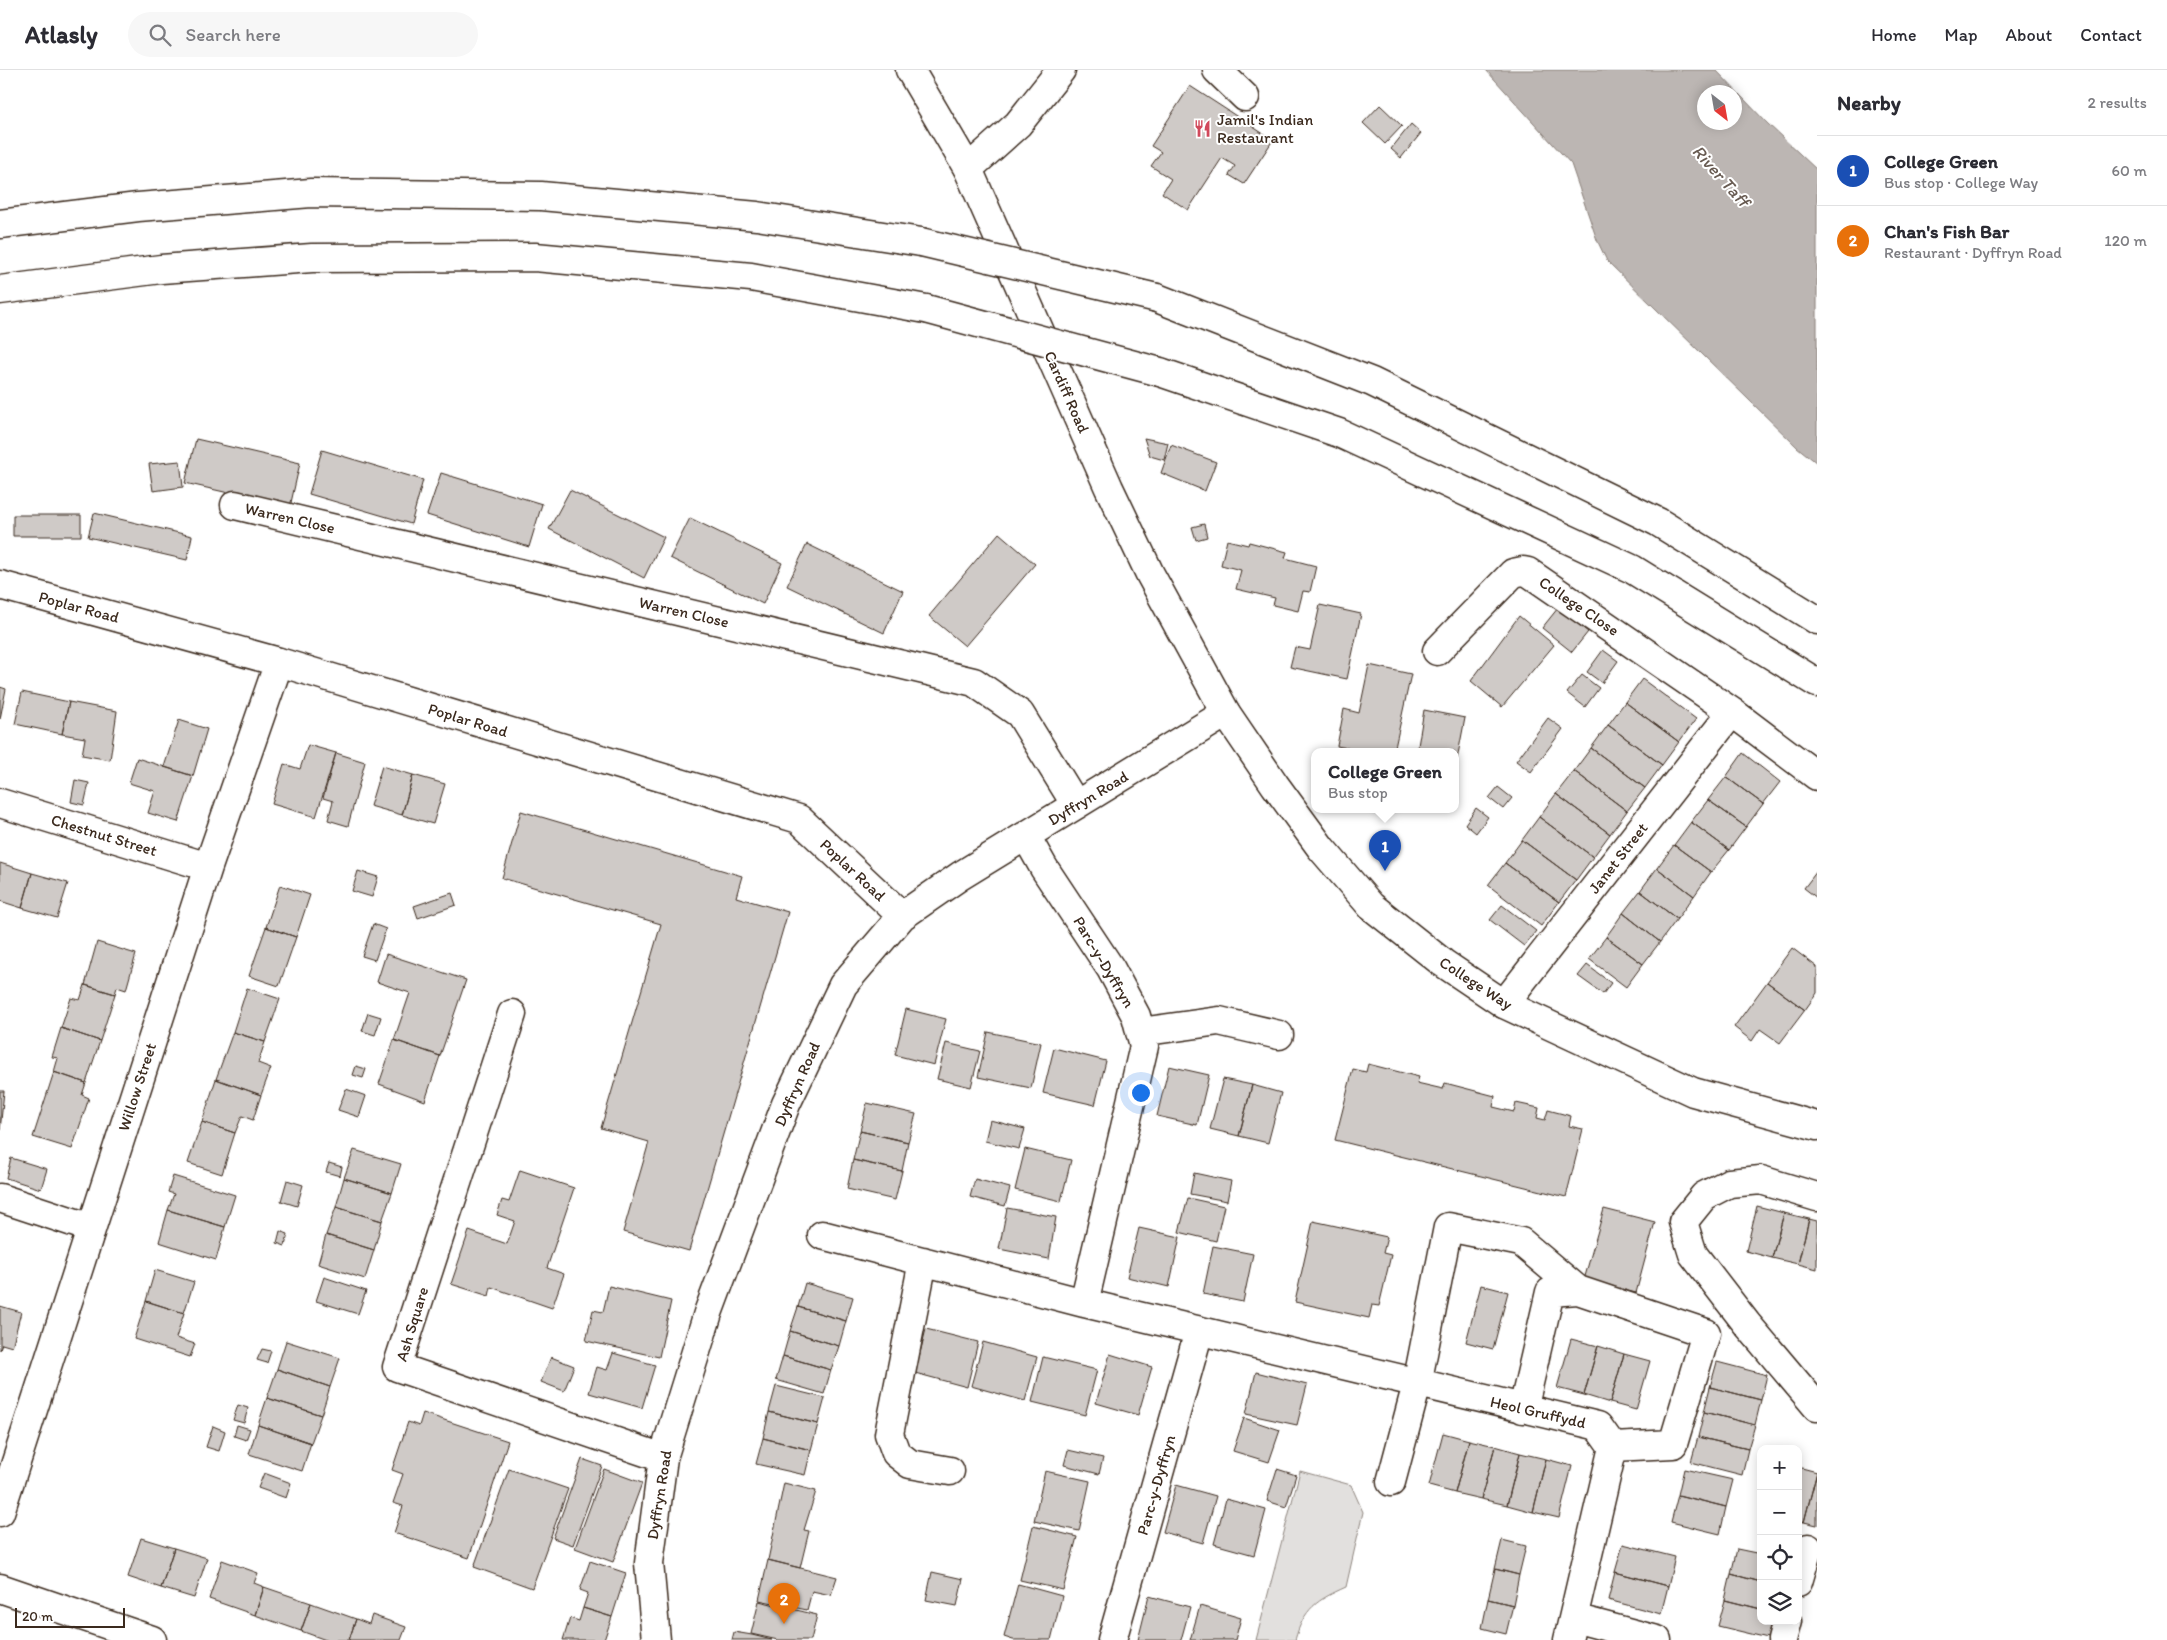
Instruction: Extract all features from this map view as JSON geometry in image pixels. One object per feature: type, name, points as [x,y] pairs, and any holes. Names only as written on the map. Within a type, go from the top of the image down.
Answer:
[{"type":"main road","name":"Cardiff Road","points":[[910,70],[968,169],[1109,488],[1150,574],[1226,713]]},
{"type":"main road","points":[[968,169],[1018,124],[1060,70]]},
{"type":"main road","points":[[1217,70],[1245,97]]},
{"type":"main road","points":[[0,224],[138,207],[311,193],[541,196],[757,216],[921,242],[1157,298],[1381,386],[1658,522],[1817,620]]},
{"type":"main road","points":[[0,290],[161,269],[312,258],[535,257],[751,277],[926,309],[1160,372],[1339,433],[1632,569],[1817,683]]},
{"type":"main road","name":"Warren Close","points":[[236,505],[974,682],[1020,714],[1076,805]]},
{"type":"main road","name":"College Close","points":[[1437,651],[1513,573],[1528,572],[1732,712],[1817,776]]},
{"type":"main road","name":"Poplar Road","points":[[0,585],[279,662],[799,820],[902,916]]},
{"type":"main road","name":"Willow Street","points":[[0,1512],[208,867],[279,662]]},
{"type":"main road","name":"Janet Street","points":[[1504,1004],[1732,712]]},
{"type":"main road","name":"Dyffryn Road","points":[[656,1640],[648,1563],[663,1458],[708,1313],[786,1104],[843,985],[902,916],[960,876],[1226,713]]},
{"type":"main road","name":"College Way","points":[[1226,713],[1321,848],[1371,906],[1443,964],[1504,1004],[1693,1092],[1817,1126]]},
{"type":"main road","name":"Chestnut Street","points":[[0,804],[208,867]]},
{"type":"main road","name":"Parc-y-Dyffryn","points":[[1026,836],[1044,868],[1111,969],[1136,1016],[1144,1046],[1084,1303]]},
{"type":"main road","name":"Ash Square","points":[[512,1014],[397,1367],[663,1458]]},
{"type":"main road","points":[[1140,1032],[1219,1021],[1279,1035]]},
{"type":"main road","points":[[1817,1197],[1761,1180],[1729,1183],[1704,1196],[1683,1222],[1693,1254],[1747,1324],[1817,1407]]},
{"type":"main road","points":[[0,1198],[91,1228]]},
{"type":"main road","points":[[1391,1482],[1417,1384],[1448,1227],[1521,1242],[1578,1290],[1706,1333],[1673,1444],[1613,1447],[1571,1629],[1657,1640]]},
{"type":"main road","points":[[822,1236],[1199,1331]]},
{"type":"main road","points":[[923,1261],[889,1434],[896,1453],[910,1464],[950,1471]]},
{"type":"main road","points":[[1523,1408],[1550,1292],[1578,1290]]},
{"type":"main road","name":"Parc-y-Dyffryn","points":[[1112,1640],[1199,1331]]},
{"type":"main road","name":"Heol Gruffydd","points":[[1199,1331],[1598,1426],[1613,1447]]},
{"type":"main road","points":[[1799,1580],[1808,1548]]},
{"type":"main road","points":[[0,1588],[152,1640]]},
{"type":"main road","points":[[1782,1640],[1786,1625]]},
{"type":"shaded area","points":[[1300,1471],[1351,1485],[1363,1512],[1346,1587],[1327,1596],[1313,1606],[1303,1620],[1295,1640],[1256,1640]]},
{"type":"water","name":"River Taff","points":[[1486,70],[1716,70],[1730,85],[1697,85],[1697,130],[1742,130],[1742,97],[1817,170],[1817,463],[1797,447],[1607,261],[1597,240],[1571,164]]},
{"type":"building","points":[[1190,86],[1273,140],[1244,184],[1229,175],[1235,166],[1222,158],[1188,210],[1162,193],[1171,179],[1151,166],[1161,152],[1151,146]]},
{"type":"building","points":[[1380,105],[1402,126],[1385,144],[1363,123]]},
{"type":"building","points":[[1411,124],[1421,133],[1401,158],[1391,149]]},
{"type":"building","points":[[1144,438],[1168,443],[1164,460],[1150,456]]},
{"type":"building","points":[[196,439],[300,463],[290,507],[185,483]]},
{"type":"building","points":[[1171,445],[1216,462],[1205,491],[1161,473]]},
{"type":"building","points":[[322,450],[423,480],[411,524],[309,494]]},
{"type":"building","points":[[180,461],[183,487],[153,491],[149,464]]},
{"type":"building","points":[[441,473],[542,504],[529,547],[427,515]]},
{"type":"building","points":[[570,490],[664,537],[644,578],[549,529]]},
{"type":"building","points":[[94,513],[192,536],[187,560],[88,537]]},
{"type":"building","points":[[13,515],[81,515],[81,536],[13,536]]},
{"type":"building","points":[[690,518],[782,563],[763,604],[670,558]]},
{"type":"building","points":[[1204,524],[1207,537],[1196,540],[1192,527]]},
{"type":"building","points":[[999,533],[1035,564],[965,646],[929,616]]},
{"type":"building","points":[[1227,540],[1248,545],[1249,542],[1287,552],[1285,558],[1316,566],[1310,592],[1303,591],[1298,611],[1273,605],[1275,598],[1236,589],[1241,570],[1221,565]]},
{"type":"building","points":[[807,544],[903,591],[884,633],[787,586]]},
{"type":"building","points":[[1320,605],[1361,614],[1347,679],[1290,667],[1295,647],[1310,650]]},
{"type":"building","points":[[1558,608],[1588,632],[1572,652],[1542,628]]},
{"type":"building","points":[[1519,616],[1554,645],[1502,707],[1471,681]]},
{"type":"building","points":[[1603,650],[1618,661],[1602,683],[1587,672]]},
{"type":"building","points":[[1369,665],[1411,674],[1395,748],[1347,748],[1337,746],[1344,709],[1359,713]]},
{"type":"building","points":[[1582,675],[1599,688],[1585,707],[1567,693]]},
{"type":"building","points":[[1642,679],[1696,719],[1679,742],[1625,702]]},
{"type":"building","points":[[0,687],[6,689],[0,719]]},
{"type":"building","points":[[22,692],[69,702],[62,734],[15,724]]},
{"type":"building","points":[[69,702],[117,711],[110,760],[82,755],[85,738],[62,734]]},
{"type":"building","points":[[1625,702],[1679,742],[1662,765],[1608,725]]},
{"type":"building","points":[[1424,710],[1465,718],[1459,749],[1418,748]]},
{"type":"building","points":[[1548,718],[1563,729],[1531,772],[1516,761]]},
{"type":"building","points":[[179,720],[207,729],[193,776],[164,767]]},
{"type":"building","points":[[1608,725],[1662,765],[1645,788],[1591,748]]},
{"type":"building","points":[[308,745],[336,753],[316,817],[272,804],[284,764],[300,769]]},
{"type":"building","points":[[1591,748],[1645,788],[1627,811],[1574,771]]},
{"type":"building","points":[[336,753],[365,762],[348,826],[328,820],[333,801],[323,798]]},
{"type":"building","points":[[1743,753],[1780,782],[1763,804],[1726,777]]},
{"type":"building","points":[[137,758],[193,776],[178,822],[148,813],[155,791],[129,783]]},
{"type":"building","points":[[382,766],[413,775],[402,815],[370,806]]},
{"type":"building","points":[[1574,771],[1627,811],[1610,834],[1556,794]]},
{"type":"building","points":[[413,775],[445,784],[433,824],[402,815]]},
{"type":"building","points":[[1726,777],[1763,804],[1746,827],[1708,800]]},
{"type":"building","points":[[75,780],[89,783],[84,805],[71,802]]},
{"type":"building","points":[[1498,787],[1512,798],[1503,809],[1489,798]]},
{"type":"building","points":[[1556,794],[1610,834],[1593,857],[1539,817]]},
{"type":"building","points":[[1708,800],[1746,827],[1729,850],[1691,822]]},
{"type":"building","points":[[1476,808],[1488,817],[1476,833],[1465,824]]},
{"type":"building","points":[[521,811],[742,876],[736,897],[788,912],[689,1251],[623,1232],[649,1142],[601,1128],[661,924],[502,878]]},
{"type":"building","points":[[1539,817],[1593,857],[1576,880],[1522,840]]},
{"type":"building","points":[[1691,822],[1729,850],[1711,872],[1674,845]]},
{"type":"building","points":[[1522,840],[1576,880],[1559,902],[1505,863]]},
{"type":"building","points":[[1674,845],[1711,872],[1694,896],[1657,868]]},
{"type":"building","points":[[0,863],[32,873],[22,908],[0,901]]},
{"type":"building","points":[[1505,863],[1559,902],[1541,926],[1488,885]]},
{"type":"building","points":[[1657,868],[1694,896],[1677,919],[1640,891]]},
{"type":"building","points":[[358,871],[378,877],[372,897],[352,891]]},
{"type":"building","points":[[1817,871],[1817,898],[1804,888]]},
{"type":"building","points":[[32,873],[68,883],[57,918],[22,908]]},
{"type":"building","points":[[280,885],[310,895],[296,937],[266,927]]},
{"type":"building","points":[[1640,891],[1677,919],[1660,942],[1623,913]]},
{"type":"building","points":[[452,893],[456,905],[418,918],[414,906]]},
{"type":"building","points":[[1502,905],[1536,931],[1524,946],[1490,920]]},
{"type":"building","points":[[1623,913],[1660,942],[1643,964],[1606,937]]},
{"type":"building","points":[[373,924],[386,929],[375,960],[362,956]]},
{"type":"building","points":[[266,927],[296,937],[279,986],[249,976]]},
{"type":"building","points":[[1606,937],[1643,964],[1626,987],[1589,959]]},
{"type":"building","points":[[97,942],[136,954],[126,990],[117,987],[115,994],[85,985]]},
{"type":"building","points":[[1792,948],[1817,967],[1817,993],[1805,1010],[1767,982]]},
{"type":"building","points":[[386,954],[466,980],[440,1056],[394,1040],[410,993],[377,982]]},
{"type":"building","points":[[1587,965],[1611,983],[1603,994],[1578,976]]},
{"type":"building","points":[[1767,982],[1805,1010],[1780,1043],[1760,1029],[1752,1041],[1734,1027]]},
{"type":"building","points":[[85,985],[115,994],[100,1041],[61,1028],[71,998],[80,1000]]},
{"type":"building","points":[[247,988],[280,999],[265,1042],[233,1032]]},
{"type":"building","points":[[906,1009],[946,1019],[934,1065],[895,1055]]},
{"type":"building","points":[[368,1013],[381,1017],[375,1035],[362,1031]]},
{"type":"building","points":[[61,1028],[100,1041],[86,1083],[54,1072],[58,1058],[52,1057]]},
{"type":"building","points":[[233,1032],[265,1042],[258,1063],[271,1068],[261,1095],[216,1079]]},
{"type":"building","points":[[988,1032],[1041,1043],[1031,1088],[978,1077]]},
{"type":"building","points":[[394,1040],[440,1056],[425,1101],[379,1084]]},
{"type":"building","points":[[946,1043],[980,1051],[971,1087],[937,1079]]},
{"type":"building","points":[[1054,1048],[1106,1061],[1095,1105],[1043,1093]]},
{"type":"building","points":[[1368,1064],[1419,1077],[1417,1083],[1443,1089],[1445,1083],[1495,1096],[1493,1107],[1514,1112],[1516,1103],[1539,1108],[1537,1118],[1545,1120],[1548,1110],[1571,1116],[1569,1126],[1583,1129],[1566,1197],[1335,1140],[1353,1069],[1366,1072]]},
{"type":"building","points":[[356,1066],[366,1069],[363,1078],[353,1075]]},
{"type":"building","points":[[1169,1066],[1209,1075],[1197,1125],[1157,1116]]},
{"type":"building","points":[[54,1072],[86,1083],[82,1095],[89,1098],[72,1149],[33,1137]]},
{"type":"building","points":[[216,1079],[261,1095],[253,1120],[242,1116],[235,1133],[202,1122]]},
{"type":"building","points":[[1223,1079],[1252,1085],[1239,1136],[1210,1129]]},
{"type":"building","points":[[1252,1085],[1281,1093],[1268,1143],[1239,1136]]},
{"type":"building","points":[[346,1089],[366,1096],[359,1117],[338,1110]]},
{"type":"building","points":[[0,1091],[4,1091],[0,1131]]},
{"type":"building","points":[[867,1103],[916,1114],[908,1142],[860,1131]]},
{"type":"building","points":[[990,1120],[1025,1129],[1019,1149],[985,1141]]},
{"type":"building","points":[[202,1122],[235,1133],[222,1174],[188,1163]]},
{"type":"building","points":[[860,1131],[908,1142],[902,1171],[853,1160]]},
{"type":"building","points":[[1025,1149],[1071,1160],[1061,1201],[1015,1190]]},
{"type":"building","points":[[354,1150],[401,1164],[392,1193],[344,1178]]},
{"type":"building","points":[[11,1158],[47,1169],[41,1189],[6,1178]]},
{"type":"building","points":[[853,1160],[902,1171],[895,1200],[847,1189]]},
{"type":"building","points":[[329,1163],[342,1167],[340,1176],[326,1172]]},
{"type":"building","points":[[520,1170],[574,1188],[547,1268],[564,1274],[552,1308],[491,1287],[489,1296],[451,1284],[469,1231],[507,1244],[515,1221],[497,1215],[502,1200],[509,1202]]},
{"type":"building","points":[[1194,1173],[1231,1181],[1227,1201],[1190,1194]]},
{"type":"building","points":[[173,1176],[235,1195],[225,1227],[168,1210],[174,1194],[168,1192]]},
{"type":"building","points":[[344,1178],[392,1193],[382,1221],[336,1207]]},
{"type":"building","points":[[975,1179],[1010,1188],[1005,1206],[970,1197]]},
{"type":"building","points":[[287,1180],[303,1185],[297,1206],[281,1201]]},
{"type":"building","points":[[1188,1198],[1224,1206],[1216,1241],[1179,1232]]},
{"type":"building","points":[[1757,1206],[1784,1213],[1772,1258],[1746,1251]]},
{"type":"building","points":[[336,1207],[382,1221],[374,1250],[326,1235]]},
{"type":"building","points":[[1007,1208],[1056,1217],[1049,1259],[999,1249]]},
{"type":"building","points":[[1604,1209],[1655,1222],[1636,1293],[1584,1280]]},
{"type":"building","points":[[168,1210],[225,1227],[216,1260],[159,1242]]},
{"type":"building","points":[[1784,1213],[1809,1219],[1798,1264],[1772,1258]]},
{"type":"building","points":[[1809,1219],[1817,1221],[1817,1269],[1798,1264]]},
{"type":"building","points":[[1313,1221],[1387,1237],[1383,1253],[1391,1255],[1379,1306],[1372,1305],[1369,1318],[1295,1302]]},
{"type":"building","points":[[1139,1228],[1180,1237],[1169,1287],[1127,1277]]},
{"type":"building","points":[[280,1231],[288,1234],[285,1246],[277,1243]]},
{"type":"building","points":[[326,1235],[374,1250],[365,1279],[318,1264]]},
{"type":"building","points":[[1213,1246],[1253,1254],[1243,1302],[1203,1294]]},
{"type":"building","points":[[155,1270],[194,1282],[184,1313],[146,1301]]},
{"type":"building","points":[[324,1277],[366,1291],[358,1314],[316,1301]]},
{"type":"building","points":[[805,1283],[853,1297],[846,1321],[798,1307]]},
{"type":"building","points":[[1481,1285],[1508,1292],[1493,1349],[1466,1342]]},
{"type":"building","points":[[609,1286],[671,1301],[659,1357],[586,1341],[593,1310],[603,1312]]},
{"type":"building","points":[[146,1301],[184,1313],[176,1338],[195,1344],[190,1357],[134,1339]]},
{"type":"building","points":[[0,1306],[21,1312],[12,1347],[2,1344],[0,1350]]},
{"type":"building","points":[[798,1307],[846,1321],[839,1346],[790,1331]]},
{"type":"building","points":[[926,1329],[978,1342],[967,1387],[915,1373]]},
{"type":"building","points":[[790,1331],[839,1346],[831,1370],[783,1356]]},
{"type":"building","points":[[1571,1339],[1598,1346],[1584,1395],[1557,1388]]},
{"type":"building","points":[[286,1341],[340,1358],[330,1387],[277,1369]]},
{"type":"building","points":[[983,1342],[1037,1357],[1025,1401],[971,1386]]},
{"type":"building","points":[[1598,1346],[1624,1354],[1610,1403],[1584,1395]]},
{"type":"building","points":[[262,1349],[271,1351],[267,1363],[257,1360]]},
{"type":"building","points":[[613,1353],[655,1365],[642,1408],[589,1393],[597,1367],[607,1370]]},
{"type":"building","points":[[1110,1354],[1152,1367],[1138,1415],[1096,1403]]},
{"type":"building","points":[[1624,1354],[1650,1361],[1636,1410],[1610,1403]]},
{"type":"building","points":[[783,1356],[831,1370],[824,1394],[776,1380]]},
{"type":"building","points":[[551,1357],[574,1366],[564,1391],[541,1382]]},
{"type":"building","points":[[1043,1357],[1097,1370],[1085,1415],[1032,1402]]},
{"type":"building","points":[[1717,1362],[1767,1375],[1761,1400],[1710,1387]]},
{"type":"building","points":[[277,1369],[330,1387],[321,1415],[267,1398]]},
{"type":"building","points":[[1256,1372],[1307,1385],[1297,1425],[1246,1414]]},
{"type":"building","points":[[776,1386],[825,1398],[818,1424],[769,1412]]},
{"type":"building","points":[[1710,1387],[1761,1400],[1755,1425],[1704,1412]]},
{"type":"building","points":[[267,1398],[321,1415],[311,1443],[258,1425]]},
{"type":"building","points":[[238,1405],[248,1408],[244,1423],[233,1420]]},
{"type":"building","points":[[769,1412],[818,1424],[811,1450],[763,1438]]},
{"type":"building","points":[[1704,1412],[1755,1425],[1748,1449],[1698,1437]]},
{"type":"building","points":[[423,1413],[508,1441],[469,1558],[394,1533],[403,1506],[393,1503],[403,1474],[392,1470],[408,1422],[419,1426]]},
{"type":"building","points":[[1244,1418],[1280,1430],[1269,1462],[1233,1451]]},
{"type":"building","points":[[237,1425],[250,1429],[246,1440],[234,1436]]},
{"type":"building","points":[[258,1425],[311,1443],[302,1471],[249,1454]]},
{"type":"building","points":[[213,1426],[225,1431],[219,1451],[206,1447]]},
{"type":"building","points":[[1443,1433],[1469,1440],[1455,1493],[1429,1486]]},
{"type":"building","points":[[1698,1437],[1748,1449],[1742,1475],[1691,1462]]},
{"type":"building","points":[[763,1438],[811,1450],[805,1475],[756,1464]]},
{"type":"building","points":[[1469,1440],[1495,1446],[1481,1499],[1455,1493]]},
{"type":"building","points":[[1495,1446],[1520,1453],[1507,1505],[1481,1499]]},
{"type":"building","points":[[1068,1450],[1103,1458],[1099,1474],[1064,1465]]},
{"type":"building","points":[[1520,1453],[1546,1459],[1533,1512],[1507,1505]]},
{"type":"building","points":[[582,1459],[602,1466],[573,1545],[553,1538]]},
{"type":"building","points":[[1546,1459],[1572,1466],[1559,1518],[1533,1512]]},
{"type":"building","points":[[1802,1468],[1817,1472],[1804,1522],[1802,1522]]},
{"type":"building","points":[[509,1469],[568,1489],[532,1588],[474,1567]]},
{"type":"building","points":[[604,1469],[642,1483],[613,1562],[575,1548]]},
{"type":"building","points":[[1277,1469],[1296,1475],[1286,1507],[1267,1501]]},
{"type":"building","points":[[1684,1469],[1733,1480],[1726,1507],[1678,1495]]},
{"type":"building","points":[[1045,1471],[1090,1481],[1079,1531],[1034,1521]]},
{"type":"building","points":[[1817,1472],[1817,1525],[1804,1522]]},
{"type":"building","points":[[264,1473],[291,1483],[286,1498],[258,1488]]},
{"type":"building","points":[[784,1483],[816,1491],[804,1530],[809,1531],[800,1568],[768,1560]]},
{"type":"building","points":[[1176,1485],[1216,1496],[1203,1543],[1163,1532]]},
{"type":"building","points":[[1678,1495],[1726,1507],[1720,1534],[1671,1522]]},
{"type":"building","points":[[1226,1499],[1266,1510],[1254,1555],[1214,1544]]},
{"type":"building","points":[[1033,1526],[1077,1537],[1063,1590],[1020,1580]]},
{"type":"building","points":[[141,1538],[174,1548],[161,1588],[128,1577]]},
{"type":"building","points":[[1502,1540],[1526,1546],[1519,1575],[1495,1569]]},
{"type":"building","points":[[1623,1544],[1675,1557],[1668,1586],[1615,1572]]},
{"type":"building","points":[[174,1548],[207,1558],[194,1598],[161,1588]]},
{"type":"building","points":[[1737,1549],[1757,1553],[1757,1581],[1731,1574]]},
{"type":"building","points":[[222,1560],[258,1573],[254,1583],[264,1587],[255,1615],[209,1599]]},
{"type":"building","points":[[768,1560],[837,1577],[831,1595],[812,1591],[807,1610],[759,1600]]},
{"type":"building","points":[[590,1561],[626,1573],[612,1617],[583,1608],[588,1593],[580,1590]]},
{"type":"building","points":[[1495,1569],[1519,1575],[1513,1605],[1488,1599]]},
{"type":"building","points":[[932,1572],[963,1579],[957,1606],[926,1600]]},
{"type":"building","points":[[1615,1572],[1668,1586],[1661,1614],[1608,1600]]},
{"type":"building","points":[[1731,1574],[1757,1581],[1757,1608],[1725,1600]]},
{"type":"building","points":[[1018,1584],[1062,1596],[1051,1640],[1013,1640],[1004,1637]]},
{"type":"building","points":[[264,1587],[311,1603],[301,1631],[255,1615]]},
{"type":"building","points":[[1149,1596],[1190,1607],[1181,1640],[1138,1640]]},
{"type":"building","points":[[1488,1599],[1513,1605],[1506,1634],[1482,1628]]},
{"type":"building","points":[[1725,1600],[1757,1608],[1757,1625],[1776,1625],[1772,1639],[1718,1626]]},
{"type":"building","points":[[759,1601],[817,1615],[811,1640],[778,1640],[751,1634]]},
{"type":"building","points":[[311,1603],[356,1619],[349,1640],[326,1640],[301,1631]]},
{"type":"building","points":[[1200,1606],[1241,1618],[1235,1640],[1190,1640]]},
{"type":"building","points":[[583,1608],[612,1617],[604,1640],[563,1640],[570,1618],[579,1621]]},
{"type":"building","points":[[372,1615],[406,1627],[401,1640],[349,1640],[356,1619],[369,1624]]},
{"type":"building","points":[[734,1632],[752,1635],[772,1640],[732,1640]]},
{"type":"place","name":"Jamil's Indian Restaurant","points":[[1203,128]]},
{"type":"place","name":"College Green","points":[[1385,871]]},
{"type":"place","name":"Chan's Fish Bar","points":[[784,1624]]}]
